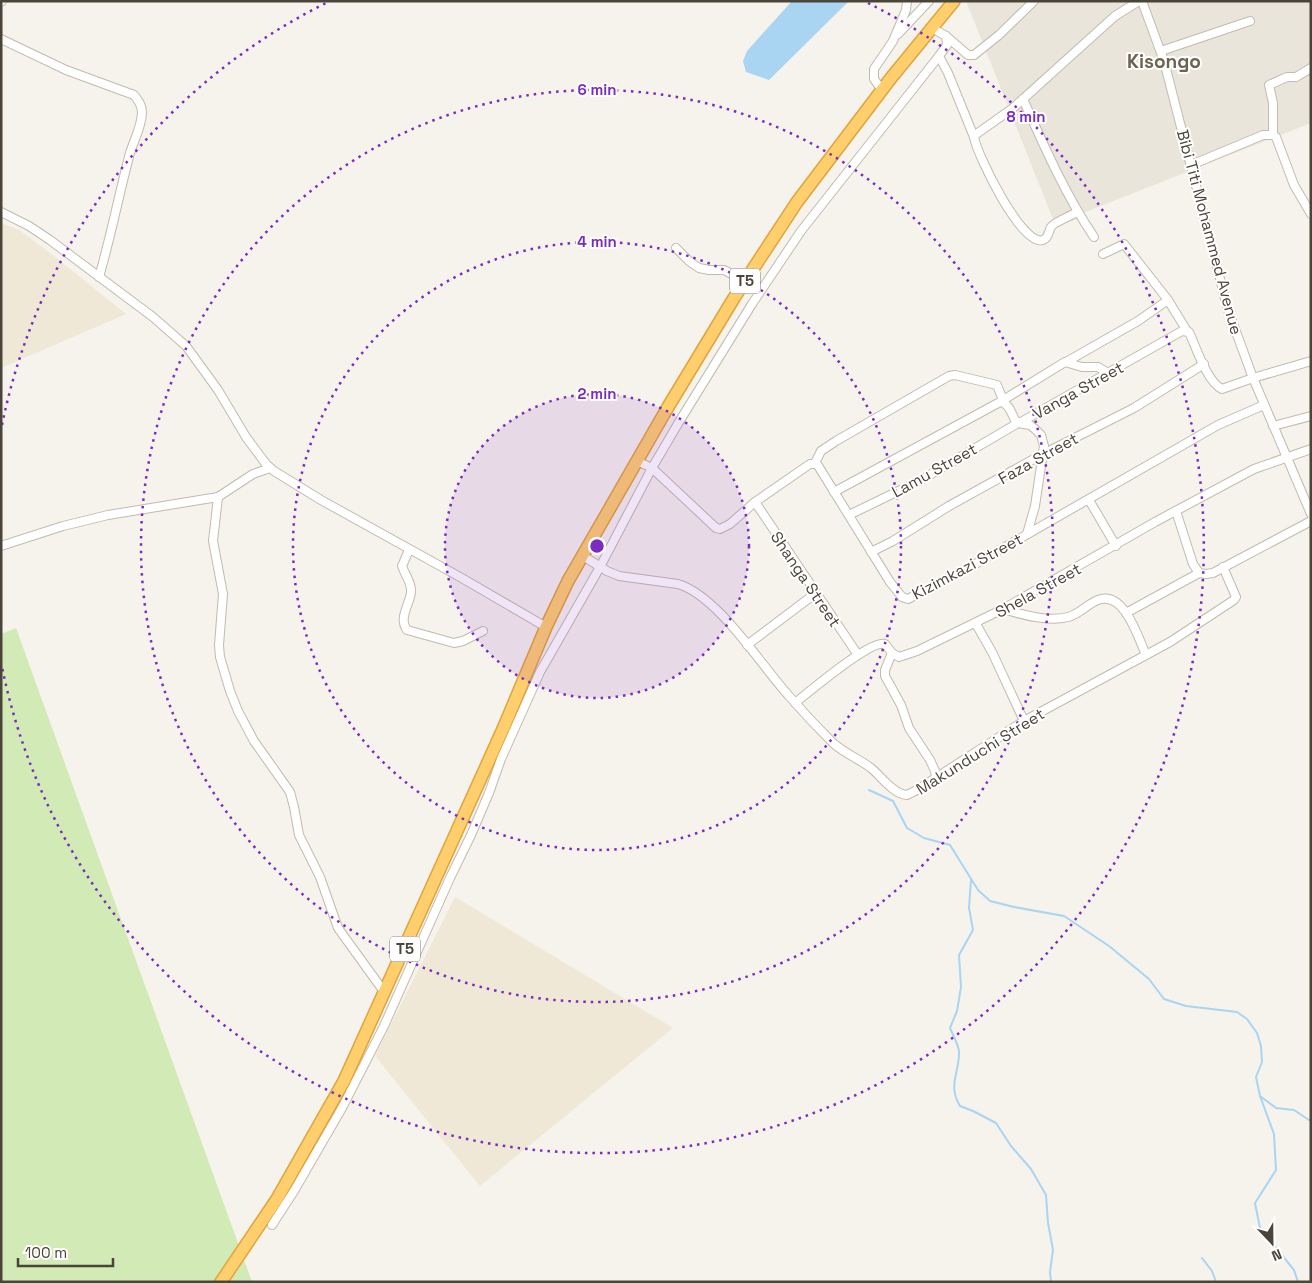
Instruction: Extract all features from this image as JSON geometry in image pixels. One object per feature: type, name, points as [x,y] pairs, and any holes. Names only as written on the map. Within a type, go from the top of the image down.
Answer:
[{"type":"highway","name":"T5","points":[[221,1282],[277,1199],[344,1081],[518,696],[559,599],[637,461],[745,281],[797,202],[882,90],[953,3]]},
{"type":"street","points":[[894,38],[906,10],[907,1]]},
{"type":"street","points":[[882,90],[874,79],[873,73],[876,64],[894,38],[929,1]]},
{"type":"street","points":[[932,28],[946,36],[968,55],[974,55],[999,35],[1034,1]]},
{"type":"street","points":[[974,138],[974,135],[993,123],[1023,99],[1115,16],[1141,1]]},
{"type":"street","name":"Bibi Titi Mohammed Avenue","points":[[1141,1],[1161,51],[1228,310],[1253,378],[1311,514]]},
{"type":"street","points":[[1161,51],[1250,22]]},
{"type":"street","points":[[272,1225],[342,1108],[384,1026],[471,835],[501,759],[540,672],[600,567],[652,468],[752,304],[801,231],[939,56],[947,45],[946,36]]},
{"type":"street","points":[[1,39],[66,70],[134,95],[141,107],[141,119],[130,153],[114,224],[99,277]]},
{"type":"street","points":[[939,56],[948,73],[982,160],[1015,219],[1028,235],[1040,241],[1044,240],[1047,238],[1052,226],[1078,212]]},
{"type":"street","points":[[1311,68],[1296,77],[1287,77],[1270,85],[1273,103],[1273,135],[1276,137],[1294,185],[1311,214]]},
{"type":"street","points":[[1023,99],[1039,136],[1078,212],[1094,237]]},
{"type":"street","points":[[1191,165],[1255,138],[1273,135]]},
{"type":"street","points":[[1,212],[29,226],[153,317],[186,346],[218,390],[246,437],[270,468],[321,500],[546,627]]},
{"type":"street","points":[[1103,254],[1124,243],[1168,300],[1189,332],[1216,385],[1222,389],[1311,361]]},
{"type":"street","points":[[676,248],[699,268],[724,270],[745,281]]},
{"type":"street","points":[[834,492],[1002,401],[1138,321],[1168,300]]},
{"type":"street","name":"Vanga Street","points":[[815,463],[820,451],[949,376],[955,375],[997,385],[1002,401],[1007,405],[1018,423],[1182,331],[1187,331]]},
{"type":"street","points":[[1066,362],[1082,367],[1098,367],[1108,373]]},
{"type":"street","name":"Faza Street","points":[[871,552],[1043,454],[1134,408],[1204,364]]},
{"type":"street","name":"Kizimkazi Street","points":[[815,463],[822,471],[890,582],[902,597],[908,599],[977,564],[1224,422],[1264,405]]},
{"type":"street","points":[[1273,426],[1311,416]]},
{"type":"street","points":[[1018,423],[1030,425],[1039,432],[1043,442],[1035,506],[1027,534]]},
{"type":"street","name":"Lamu Street","points":[[849,515],[921,480],[1018,423]]},
{"type":"street","name":"Shela Street","points":[[795,703],[858,655],[875,645],[883,643],[892,653],[899,657],[905,656],[1003,610],[1176,511],[1254,469],[1311,449]]},
{"type":"street","points":[[637,461],[652,468],[718,529],[730,524],[755,502],[810,464],[815,463]]},
{"type":"street","points":[[1,546],[63,526],[108,515],[218,497],[253,474],[270,468]]},
{"type":"street","points":[[218,497],[213,541],[224,603],[219,645],[220,657],[230,691],[238,712],[254,741],[290,792],[299,835],[320,877],[338,928],[385,993]]},
{"type":"street","points":[[1089,500],[1116,546]]},
{"type":"street","name":"Shanga Street","points":[[755,502],[858,655]]},
{"type":"street","points":[[1176,511],[1194,564],[1199,573]]},
{"type":"street","points":[[1126,613],[1199,573],[1209,574],[1311,521]]},
{"type":"street","points":[[410,550],[402,566],[410,583],[411,592],[406,607],[405,628],[454,643],[463,641],[483,631]]},
{"type":"street","name":"Makunduchi Street","points":[[583,556],[619,576],[686,586],[703,597],[728,622],[795,703],[834,744],[871,768],[902,795],[912,793],[1024,722],[1170,642],[1234,600],[1236,597],[1223,567]]},
{"type":"street","points":[[747,645],[816,593]]},
{"type":"street","points":[[1003,610],[1032,616],[1066,617],[1078,613],[1098,600],[1104,598],[1112,599],[1118,602],[1126,613],[1146,655]]},
{"type":"street","points":[[976,624],[992,652],[1024,722]]},
{"type":"street","points":[[892,653],[884,676],[901,705],[909,728],[930,760],[936,777]]},
{"type":"shaded area","points":[[966,1],[1311,1],[1311,123],[1055,224]]},
{"type":"shaded area","points":[[1,223],[19,230],[126,314],[1,368]]},
{"type":"shaded area","points":[[455,897],[673,1028],[480,1186],[375,1056]]},
{"type":"green space","points":[[16,628],[252,1282],[1,1282],[1,634]]},
{"type":"water","points":[[792,1],[849,1],[769,80],[746,72],[743,61],[747,51]]},
{"type":"waterway","points":[[869,790],[893,801],[907,828],[924,838],[950,845],[978,890],[990,901],[1064,916],[1109,946],[1149,979],[1164,999],[1186,1006],[1237,1012],[1247,1019],[1257,1033],[1261,1046],[1262,1062],[1256,1077],[1260,1096],[1276,1108],[1294,1110],[1311,1120]]},
{"type":"waterway","points":[[971,880],[969,908],[973,930],[959,955],[961,987],[957,1011],[950,1028],[959,1051],[954,1092],[960,1106],[996,1123],[1011,1146],[1031,1169],[1046,1195],[1048,1223],[1053,1250],[1050,1272],[1051,1282]]},
{"type":"waterway","points":[[1260,1096],[1274,1134],[1276,1170],[1255,1203],[1260,1228],[1294,1270],[1298,1282]]},
{"type":"waterway","points":[[1202,1258],[1212,1271],[1216,1282]]},
{"type":"district","name":"Kisongo","points":[[1164,61]]}]
